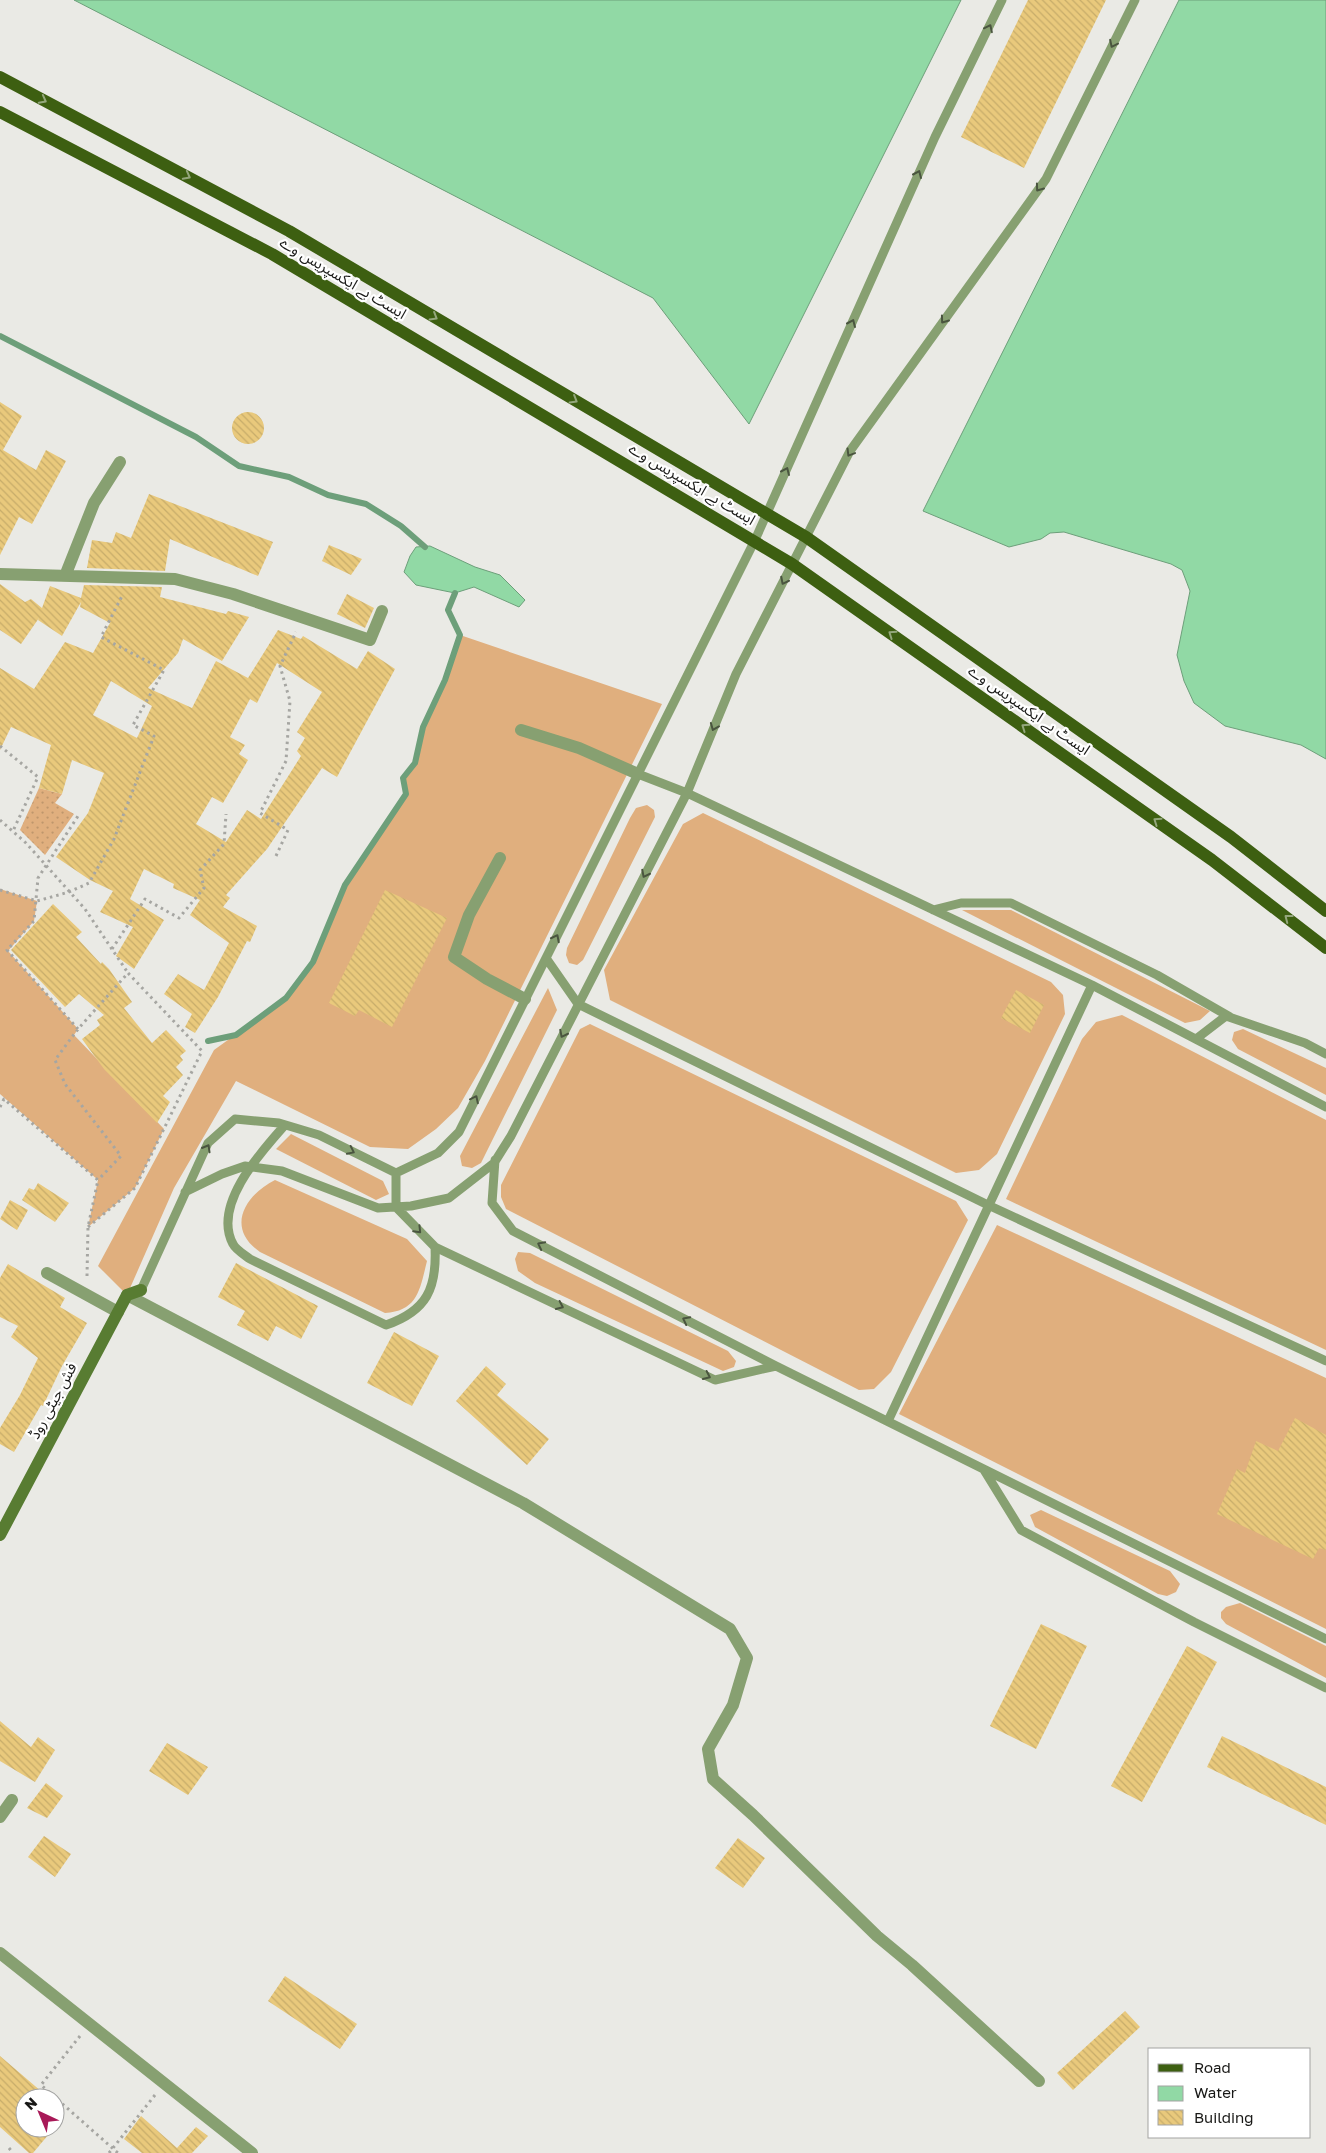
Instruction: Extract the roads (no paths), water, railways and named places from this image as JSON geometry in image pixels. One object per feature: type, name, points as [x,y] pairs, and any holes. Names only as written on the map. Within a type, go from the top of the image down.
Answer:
[{"type":"main road","name":"ایسٹ بے ایکسپریس وے","points":[[0,77],[289,231],[767,516],[806,537],[1230,837],[1326,911]]},
{"type":"main road","name":"ایسٹ بے ایکسپریس وے","points":[[0,112],[272,254],[755,540],[792,564],[1212,860],[1326,948]]},
{"type":"street","points":[[65,576],[94,503],[120,462]]},
{"type":"street","points":[[0,574],[175,579],[233,594],[370,640],[382,611]]},
{"type":"street","points":[[521,730],[579,748],[638,774]]},
{"type":"street","points":[[500,858],[469,915],[454,957],[487,979],[525,999]]},
{"type":"street","points":[[47,1273],[118,1312]]},
{"type":"street","points":[[127,1295],[141,1290]]},
{"type":"street","points":[[127,1295],[523,1503],[730,1629],[747,1658],[732,1705],[708,1749],[713,1779],[753,1815],[877,1936],[912,1965],[1039,2081]]},
{"type":"street","name":"فش جیٹی روڈ","points":[[0,1535],[127,1295]]},
{"type":"street","points":[[0,1818],[12,1800]]},
{"type":"street","points":[[0,1953],[252,2153]]},
{"type":"lane","points":[[396,1173],[438,1153],[459,1132],[767,516],[935,137],[1002,0]]},
{"type":"lane","points":[[185,1192],[222,1174],[249,1166],[282,1171],[378,1208],[396,1207],[448,1198],[496,1160],[511,1136],[687,793],[736,674],[850,451],[1046,179],[1135,0]]},
{"type":"lane","points":[[638,774],[687,793],[1092,984],[1326,1107]]},
{"type":"lane","points":[[933,910],[961,902],[1011,903],[1157,975],[1230,1017],[1304,1043],[1326,1054]]},
{"type":"lane","points":[[546,958],[578,1004],[988,1205],[1326,1361]]},
{"type":"lane","points":[[888,1421],[1092,984]]},
{"type":"lane","points":[[1196,1039],[1226,1016],[1230,1017]]},
{"type":"lane","points":[[141,1290],[208,1143],[235,1120],[285,1125],[319,1135],[396,1173]]},
{"type":"lane","points":[[285,1125],[249,1166],[236,1192],[230,1214],[228,1233],[234,1246],[250,1259],[386,1325],[405,1318],[424,1302],[436,1273],[435,1247]]},
{"type":"lane","points":[[496,1160],[492,1203],[513,1231],[776,1366],[1326,1639]]},
{"type":"lane","points":[[396,1173],[396,1207],[435,1247],[715,1380],[776,1366]]},
{"type":"lane","points":[[984,1470],[1021,1530],[1194,1622],[1326,1688]]},
{"type":"water","points":[[74,0],[961,0],[749,424],[653,298]]},
{"type":"water","points":[[1179,0],[1326,0],[1326,759],[1301,745],[1225,726],[1194,703],[1184,681],[1177,655],[1190,591],[1182,570],[1171,564],[1064,532],[1050,533],[1041,539],[1009,547],[923,511]]},
{"type":"water","points":[[430,546],[475,567],[500,575],[525,600],[519,607],[474,587],[455,593],[416,585],[404,572],[410,556],[416,547]]},
{"type":"waterway","points":[[0,336],[196,437],[239,466],[289,477],[328,495],[366,504],[401,526],[425,547]]},
{"type":"waterway","points":[[208,1041],[236,1035],[286,998],[313,962],[345,885],[406,794],[403,778],[415,763],[423,727],[445,680],[460,635],[448,610],[455,593]]}]
